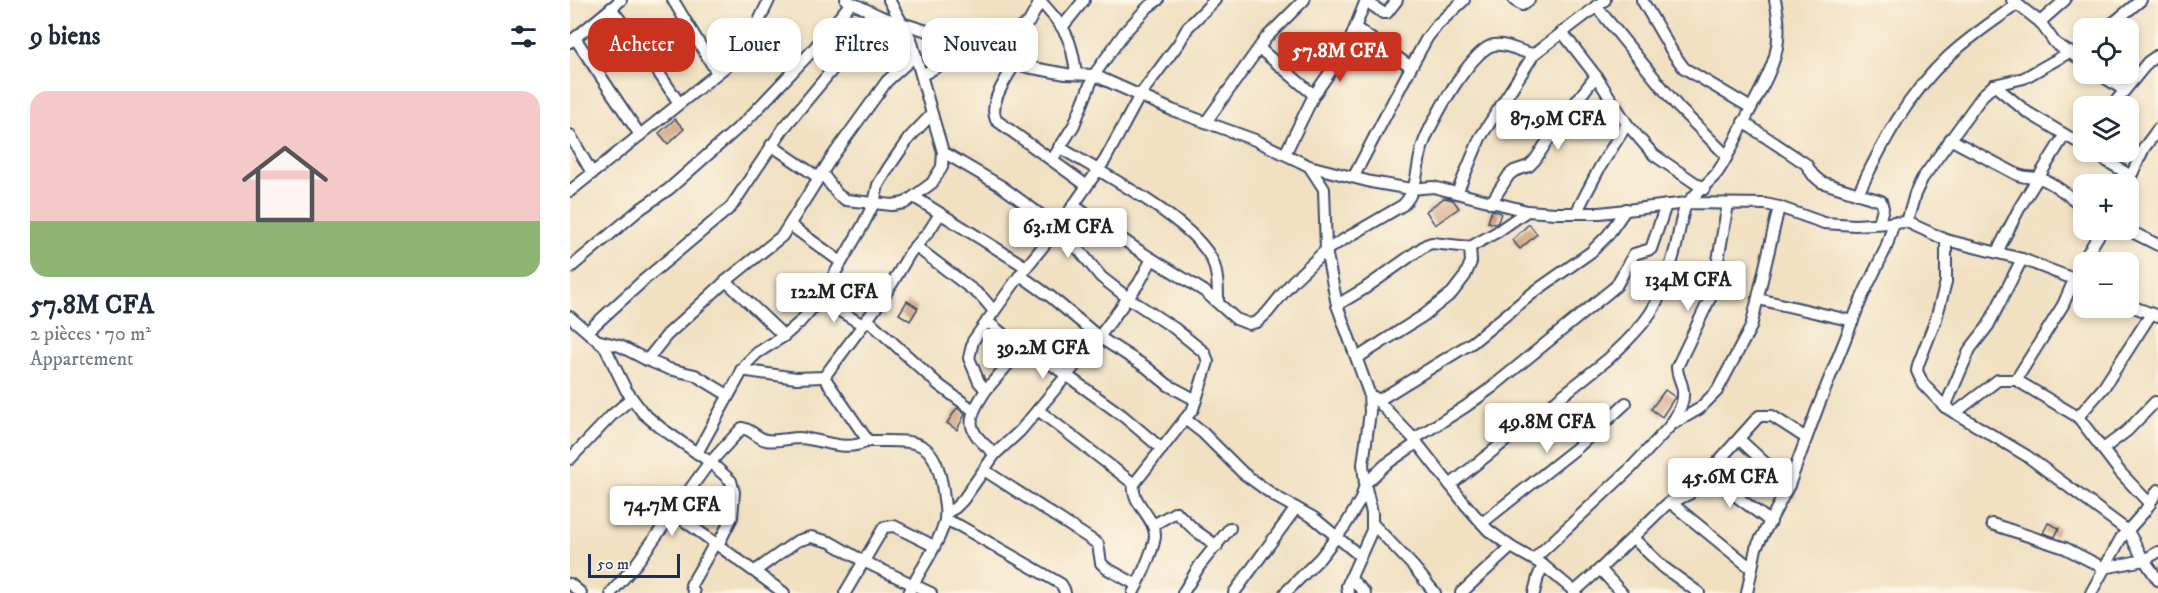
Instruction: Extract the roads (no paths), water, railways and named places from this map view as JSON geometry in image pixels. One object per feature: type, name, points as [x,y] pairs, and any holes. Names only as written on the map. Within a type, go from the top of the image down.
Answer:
[{"type":"street","points":[[621,0],[573,40],[640,135]]},
{"type":"street","points":[[673,0],[717,73]]},
{"type":"street","points":[[570,191],[739,56],[746,47],[769,0]]},
{"type":"street","points":[[889,0],[900,18]]},
{"type":"street","points":[[1063,26],[1084,0]]},
{"type":"street","points":[[1053,160],[1074,124],[1094,75],[1124,33],[1148,7],[1158,0]]},
{"type":"street","points":[[986,390],[979,382],[969,357],[973,341],[1023,271],[1057,229],[1116,142],[1140,95],[1179,43],[1185,31],[1215,0]]},
{"type":"street","points":[[1206,122],[1266,38],[1304,0]]},
{"type":"street","points":[[1285,154],[1314,95],[1341,58],[1356,28],[1366,0],[1386,13],[1397,0]]},
{"type":"street","points":[[1354,176],[1427,38],[1438,24],[1464,0]]},
{"type":"street","points":[[1514,0],[1522,5],[1529,0]]},
{"type":"street","points":[[1642,0],[1684,68],[1751,108]]},
{"type":"street","points":[[1450,485],[1607,360],[1644,324],[1665,287],[1687,203],[1704,189],[1727,156],[1775,60],[1779,42],[1778,12],[1775,0]]},
{"type":"street","points":[[2040,22],[2065,0]]},
{"type":"street","points":[[2119,18],[2141,0]]},
{"type":"street","points":[[1031,18],[1041,1],[1063,26],[1073,51],[1076,74]]},
{"type":"street","points":[[570,268],[639,210],[669,189],[746,121],[812,51],[849,2],[885,18]]},
{"type":"street","points":[[1858,194],[1891,129],[1924,82],[1948,56],[2015,2],[2040,22],[2055,44],[2073,54]]},
{"type":"street","points":[[1457,193],[1480,138],[1534,54],[1600,3],[1678,107],[1727,156]]},
{"type":"street","points":[[611,8],[679,103]]},
{"type":"street","points":[[588,331],[645,279],[731,207],[771,145],[847,50],[871,13]]},
{"type":"street","points":[[1356,28],[1411,67]]},
{"type":"street","points":[[1562,32],[1596,76],[1627,124],[1654,155],[1704,189]]},
{"type":"street","points":[[771,145],[820,176],[844,200],[897,206],[914,197],[932,183],[940,173],[943,165],[943,152],[910,40]]},
{"type":"street","points":[[1073,205],[1218,303],[1236,319],[1249,324],[1257,322],[1293,281],[1326,250],[1403,205],[1415,189],[1417,166],[1431,124],[1457,80],[1484,48],[1494,45],[1534,54]]},
{"type":"street","points":[[1260,49],[1314,95]]},
{"type":"street","points":[[1907,222],[1922,179],[1978,101],[1994,85],[2018,80],[2070,52]]},
{"type":"street","points":[[646,360],[667,336],[726,281],[772,246],[790,225],[820,176],[887,81],[916,55]]},
{"type":"street","points":[[2120,96],[2148,62],[2158,55]]},
{"type":"street","points":[[1038,69],[1094,75],[1172,110],[1255,140],[1309,166],[1391,186],[1415,189],[1432,187],[1527,211],[1600,213],[1687,203],[1765,204],[1824,223],[1855,225],[1907,222],[1946,240],[2022,259],[2073,279]]},
{"type":"street","points":[[922,75],[927,72]]},
{"type":"street","points":[[1010,72],[995,100],[994,116],[997,122],[1086,185]]},
{"type":"street","points":[[1491,203],[1509,175],[1529,166],[1535,160],[1558,125],[1596,76]]},
{"type":"street","points":[[2115,84],[2124,90]]},
{"type":"street","points":[[1994,85],[2027,112],[2073,140]]},
{"type":"street","points":[[697,453],[741,370],[757,353],[784,336],[800,322],[820,298],[874,203],[879,185],[889,167],[909,138],[932,114]]},
{"type":"street","points":[[1743,122],[1806,164],[1821,182],[1881,201],[1883,204],[1879,223]]},
{"type":"street","points":[[1575,213],[1627,124]]},
{"type":"street","points":[[2132,174],[2144,148],[2158,129]]},
{"type":"street","points":[[570,135],[592,173]]},
{"type":"street","points":[[1996,252],[2064,136]]},
{"type":"street","points":[[1950,139],[2018,176],[2029,180],[2038,178],[2073,199]]},
{"type":"street","points":[[1059,147],[1168,214],[1188,230],[1212,260],[1218,279],[1218,303]]},
{"type":"street","points":[[943,152],[1000,186],[1045,218],[1080,251],[1101,277],[1174,328],[1205,353],[1208,362],[1193,409],[1134,484],[1135,496],[1153,525],[1155,535],[1154,543],[1135,589],[1101,563],[1098,544],[984,470]]},
{"type":"street","points":[[2105,162],[2121,174]]},
{"type":"street","points":[[1309,166],[1324,189],[1326,250],[1337,305],[1370,393],[1364,464],[1365,484],[1372,513],[1372,530],[1346,587],[1365,593]]},
{"type":"street","points":[[914,197],[1023,271],[1099,337],[1146,367],[1168,385],[1196,400]]},
{"type":"street","points":[[1534,593],[1539,562],[1631,468],[1671,425],[1679,413],[1683,400],[1683,389],[1677,374],[1677,367],[1712,294],[1728,204]]},
{"type":"street","points":[[1285,593],[1320,558],[1337,537],[1361,499],[1365,484],[1384,465],[1474,400],[1616,286],[1634,254],[1651,249],[1666,205]]},
{"type":"street","points":[[1671,425],[1700,409],[1717,391],[1750,327],[1779,207]]},
{"type":"street","points":[[1379,400],[1473,342],[1534,292],[1591,252],[1608,236],[1626,209]]},
{"type":"street","points":[[1337,305],[1364,289],[1418,249],[1432,243],[1470,247],[1527,211]]},
{"type":"street","points":[[824,377],[865,322],[915,246],[940,214]]},
{"type":"street","points":[[1747,593],[1756,548],[1789,485],[1853,321],[1886,248],[1894,222]]},
{"type":"street","points":[[790,225],[841,262]]},
{"type":"street","points":[[2139,236],[2158,245]]},
{"type":"street","points":[[1946,240],[1946,282],[1936,319],[1917,371],[1923,384],[1950,410],[2027,456],[2128,531],[2158,580]]},
{"type":"street","points":[[915,246],[982,297],[994,311]]},
{"type":"street","points":[[1357,358],[1423,316],[1452,293],[1465,276],[1471,262],[1470,247]]},
{"type":"street","points":[[911,589],[934,546],[946,517],[963,500],[995,454],[1020,431],[1099,337],[1139,284],[1152,259]]},
{"type":"street","points":[[1950,410],[1970,349],[1993,319],[2022,259]]},
{"type":"street","points":[[726,281],[784,336]]},
{"type":"street","points":[[2016,380],[2073,290]]},
{"type":"street","points":[[820,298],[865,322],[939,385],[974,410]]},
{"type":"street","points":[[1758,299],[1853,321]]},
{"type":"street","points":[[2078,417],[2104,387],[2154,315],[2139,309]]},
{"type":"street","points":[[570,317],[600,341],[611,357],[631,399],[662,428],[710,462],[733,484],[731,522],[691,585],[694,593]]},
{"type":"street","points":[[987,321],[1022,348],[1037,354],[1067,375],[1123,416],[1162,449]]},
{"type":"street","points":[[600,341],[620,346],[669,369],[696,375],[728,395]]},
{"type":"street","points":[[995,454],[974,435],[972,420],[974,410],[986,390],[1022,348]]},
{"type":"street","points":[[741,370],[796,378],[824,377]]},
{"type":"street","points":[[824,377],[868,441]]},
{"type":"street","points":[[1950,410],[1995,381],[2016,380],[2078,417],[2120,472],[2150,504]]},
{"type":"street","points":[[1370,393],[1415,441],[1488,530],[1511,548],[1539,562],[1574,592],[1670,502],[1689,494],[1759,416],[1767,414],[1806,438]]},
{"type":"street","points":[[570,459],[612,415],[631,399]]},
{"type":"street","points":[[2103,450],[2157,402]]},
{"type":"street","points":[[1482,523],[1578,447],[1626,403]]},
{"type":"street","points":[[1038,410],[1134,484]]},
{"type":"street","points":[[1185,420],[1203,433],[1243,472],[1276,497],[1314,518],[1360,556]]},
{"type":"street","points":[[614,592],[710,462],[742,429],[748,429],[766,440],[802,438],[847,447],[868,441],[908,442],[921,446],[934,456],[940,470],[946,517],[1061,584],[1065,593]]},
{"type":"street","points":[[1739,439],[1789,485]]},
{"type":"street","points":[[1706,474],[1771,522]]},
{"type":"street","points":[[2091,593],[2118,544],[2150,504],[2158,490]]},
{"type":"street","points":[[1670,502],[1751,568]]},
{"type":"street","points":[[1234,593],[1296,508]]},
{"type":"street","points":[[672,512],[784,593]]},
{"type":"street","points":[[1153,525],[1176,512],[1196,531],[1217,546]]},
{"type":"street","points":[[1372,523],[1435,593]]},
{"type":"street","points":[[1992,524],[2073,551],[2104,568],[2144,560],[2158,552]]},
{"type":"street","points":[[844,593],[884,527],[894,526],[934,546]]},
{"type":"street","points":[[1184,593],[1200,565],[1230,528]]},
{"type":"street","points":[[755,571],[797,541],[807,537],[830,542],[911,589],[931,593]]},
{"type":"street","points":[[1633,538],[1663,567],[1700,593]]},
{"type":"street","points":[[1461,593],[1511,548]]},
{"type":"street","points":[[1600,569],[1622,593]]},
{"type":"street","points":[[570,584],[581,593]]}]
